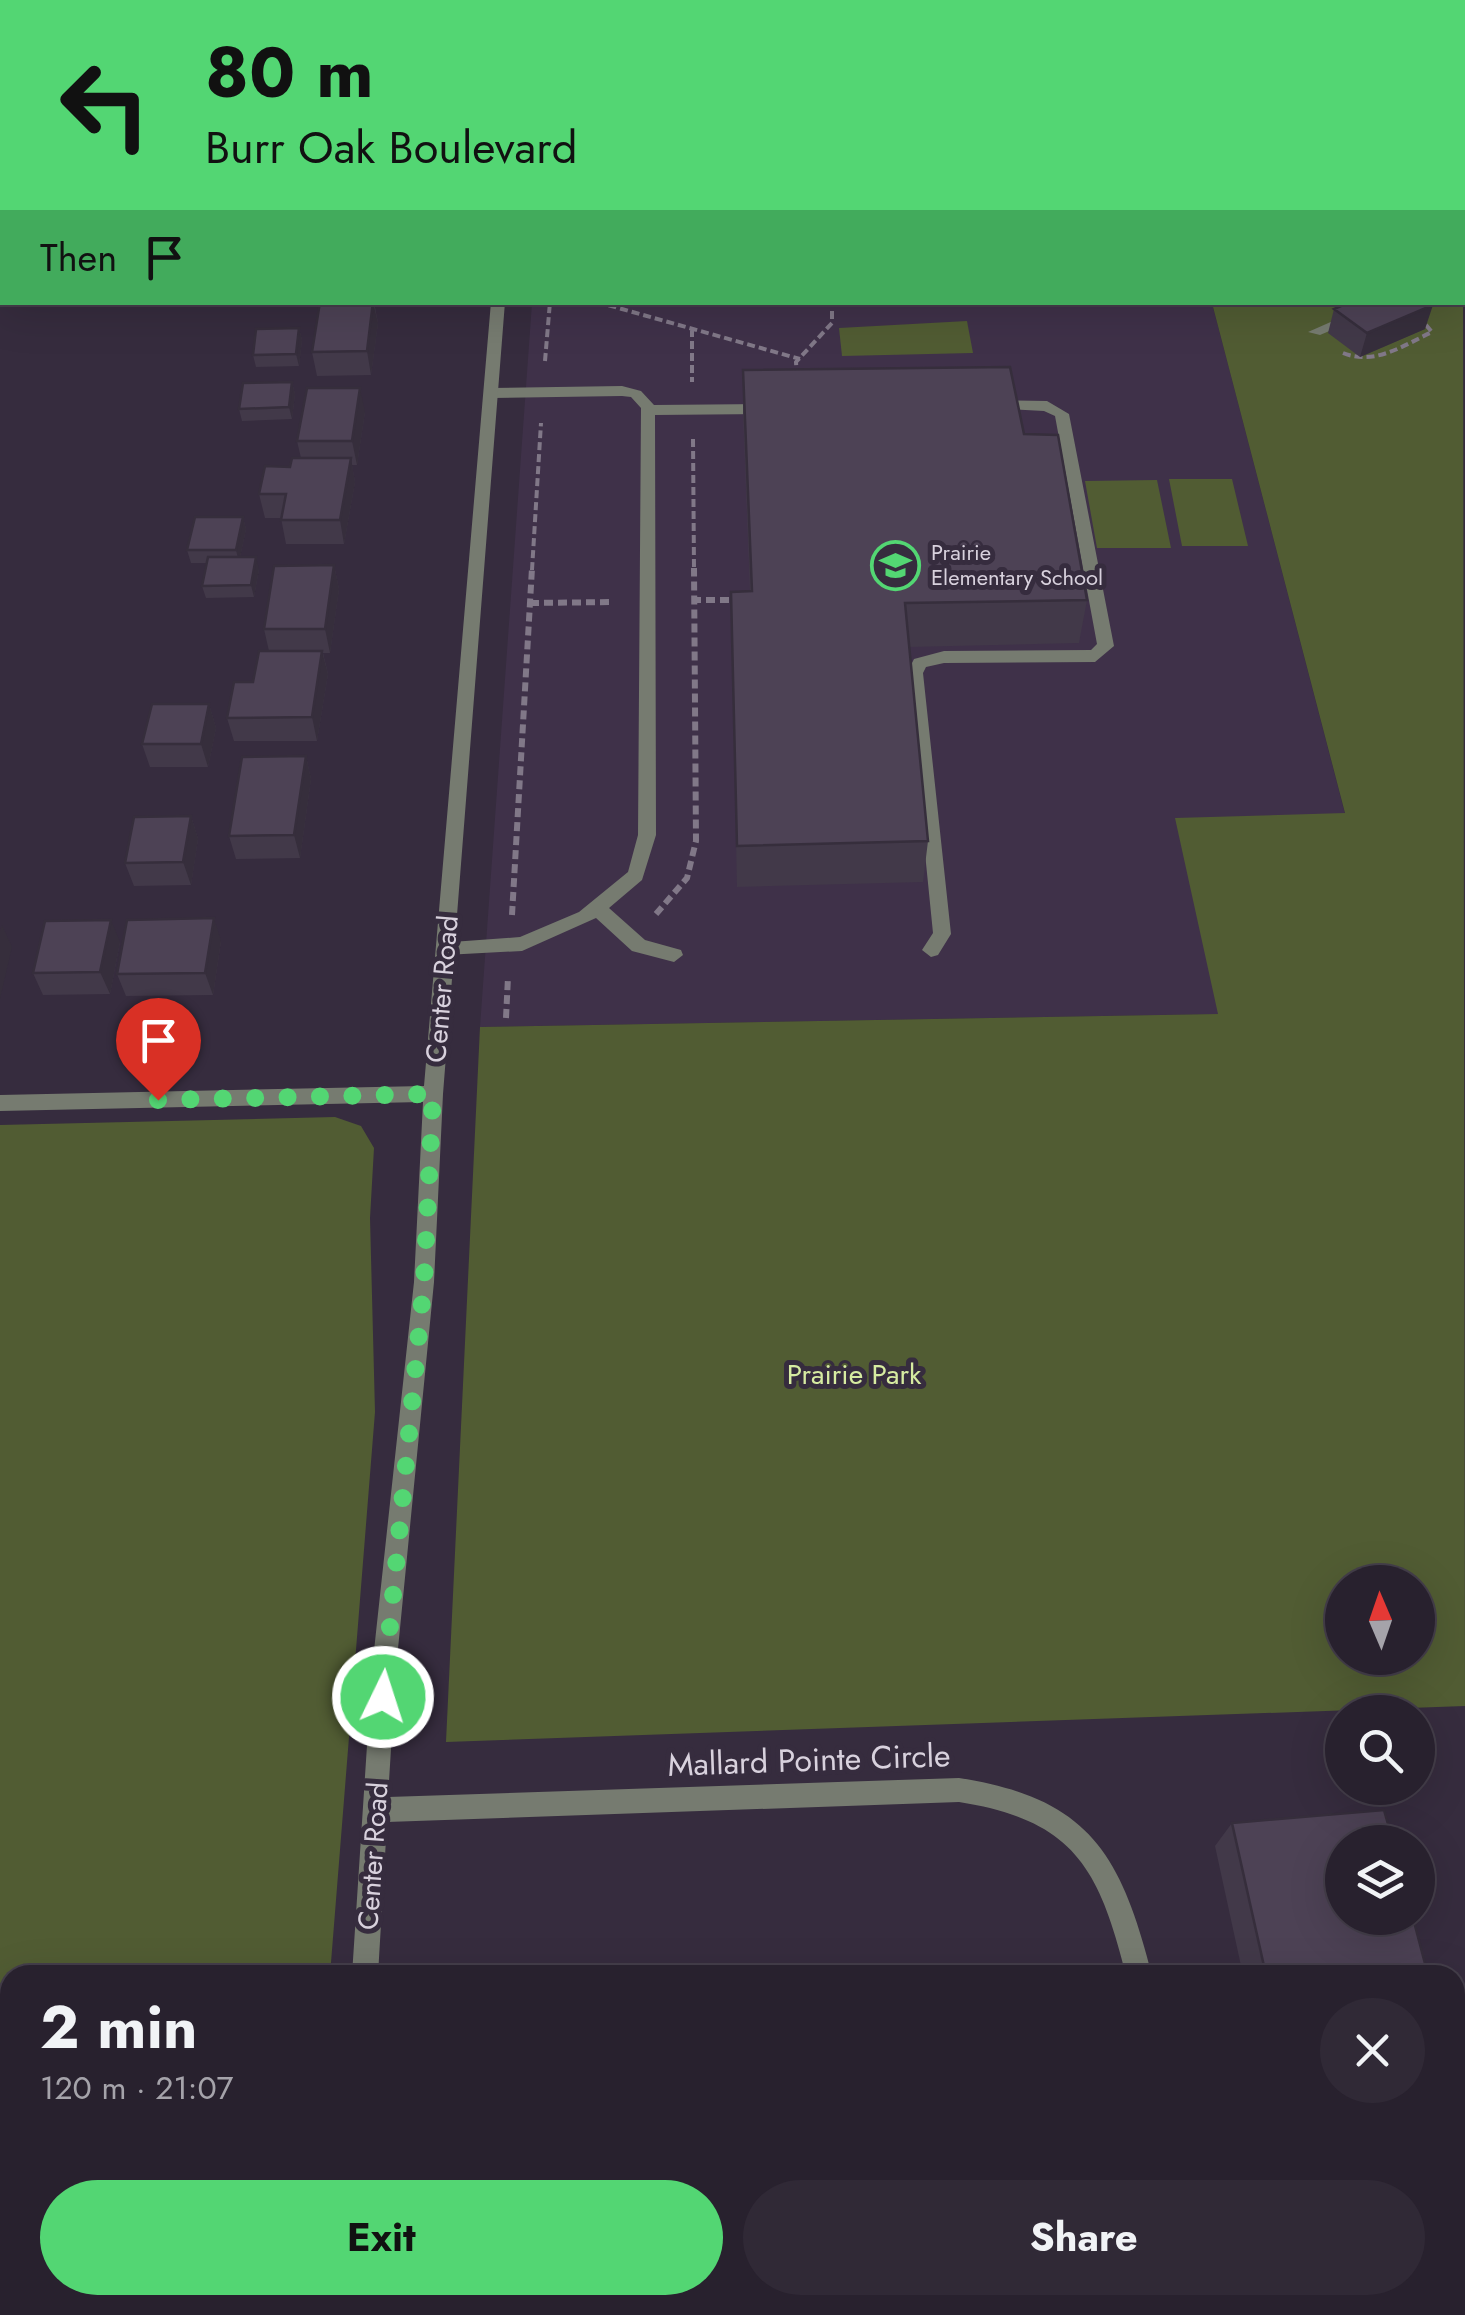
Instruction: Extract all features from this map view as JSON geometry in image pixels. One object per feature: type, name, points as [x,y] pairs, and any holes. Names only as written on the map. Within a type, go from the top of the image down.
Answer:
[{"type":"street","name":"Center Road","points":[[366,1965],[384,1669],[424,1282],[433,1094],[498,305]]},
{"type":"street","points":[[1315,332],[1382,305]]},
{"type":"street","points":[[445,948],[510,946],[552,935],[597,908],[636,875],[647,835],[648,410],[636,394],[622,392],[491,393]]},
{"type":"street","points":[[931,950],[942,934],[915,673],[920,663],[944,657],[1095,656],[1106,646],[1062,414],[1047,406],[975,405]]},
{"type":"street","points":[[648,410],[800,408]]},
{"type":"street","points":[[597,908],[639,946],[655,953],[674,954]]},
{"type":"street","points":[[0,1103],[433,1094]]},
{"type":"street","name":"Mallard Pointe Circle","points":[[377,1810],[992,1792],[1034,1805],[1088,1849],[1111,1882],[1135,1965]]},
{"type":"path","points":[[506,1018],[550,305]]},
{"type":"path","points":[[608,305],[800,359]]},
{"type":"path","points":[[800,408],[796,368],[832,323],[832,305]]},
{"type":"shaded area","name":"Prairie Elementary School","points":[[532,305],[1213,305],[1345,814],[1218,1014],[480,1027]]},
{"type":"green space","name":"Prairie Park","points":[[1213,305],[1463,305],[1465,1706],[1435,1707],[1435,1695],[1325,1695],[1325,1711],[446,1742],[480,1027],[1218,1014],[1175,818],[1345,813]]},
{"type":"green space","points":[[967,321],[973,353],[842,356],[839,328]]},
{"type":"green space","points":[[1169,479],[1232,479],[1248,546],[1182,546]]},
{"type":"green space","points":[[1157,480],[1171,548],[1097,548],[1085,481]]},
{"type":"green space","points":[[335,1117],[361,1126],[374,1148],[370,1218],[375,1412],[331,1965],[0,1965],[0,1125]]},
{"type":"building","points":[[320,305],[373,305],[367,351],[312,352]]},
{"type":"building","points":[[1343,305],[1433,305],[1367,333],[1334,309]]},
{"type":"building","points":[[299,328],[296,354],[253,355],[256,329]]},
{"type":"building","points":[[1010,367],[1024,434],[1058,435],[1087,600],[905,603],[928,841],[737,846],[731,592],[752,591],[743,370]]},
{"type":"building","points":[[292,382],[289,407],[239,409],[243,383]]},
{"type":"building","points":[[307,388],[360,388],[352,441],[297,441]]},
{"type":"building","points":[[292,458],[351,458],[340,520],[281,520],[286,494],[259,494],[265,466],[290,467]]},
{"type":"building","points":[[195,517],[243,517],[236,550],[187,550]]},
{"type":"building","points":[[208,557],[256,557],[251,585],[202,586]]},
{"type":"building","points":[[334,565],[325,629],[264,629],[274,566]]},
{"type":"building","points":[[259,651],[322,651],[312,717],[227,718],[234,682],[253,682]]},
{"type":"building","points":[[152,704],[209,704],[201,744],[142,744]]},
{"type":"building","points":[[306,756],[294,835],[229,836],[242,757]]},
{"type":"building","points":[[191,816],[183,862],[125,863],[134,817]]},
{"type":"building","points":[[214,918],[205,973],[117,974],[127,920]]},
{"type":"building","points":[[111,920],[100,972],[33,973],[45,921]]},
{"type":"building","points":[[1384,1810],[1388,1825],[1325,1825],[1325,1935],[1417,1935],[1425,1965],[1264,1965],[1232,1823]]},
{"type":"place","name":"Prairie Elementary School","points":[[896,565]]},
{"type":"route","points":[[158,1100],[433,1094],[424,1282],[383,1697]]}]
